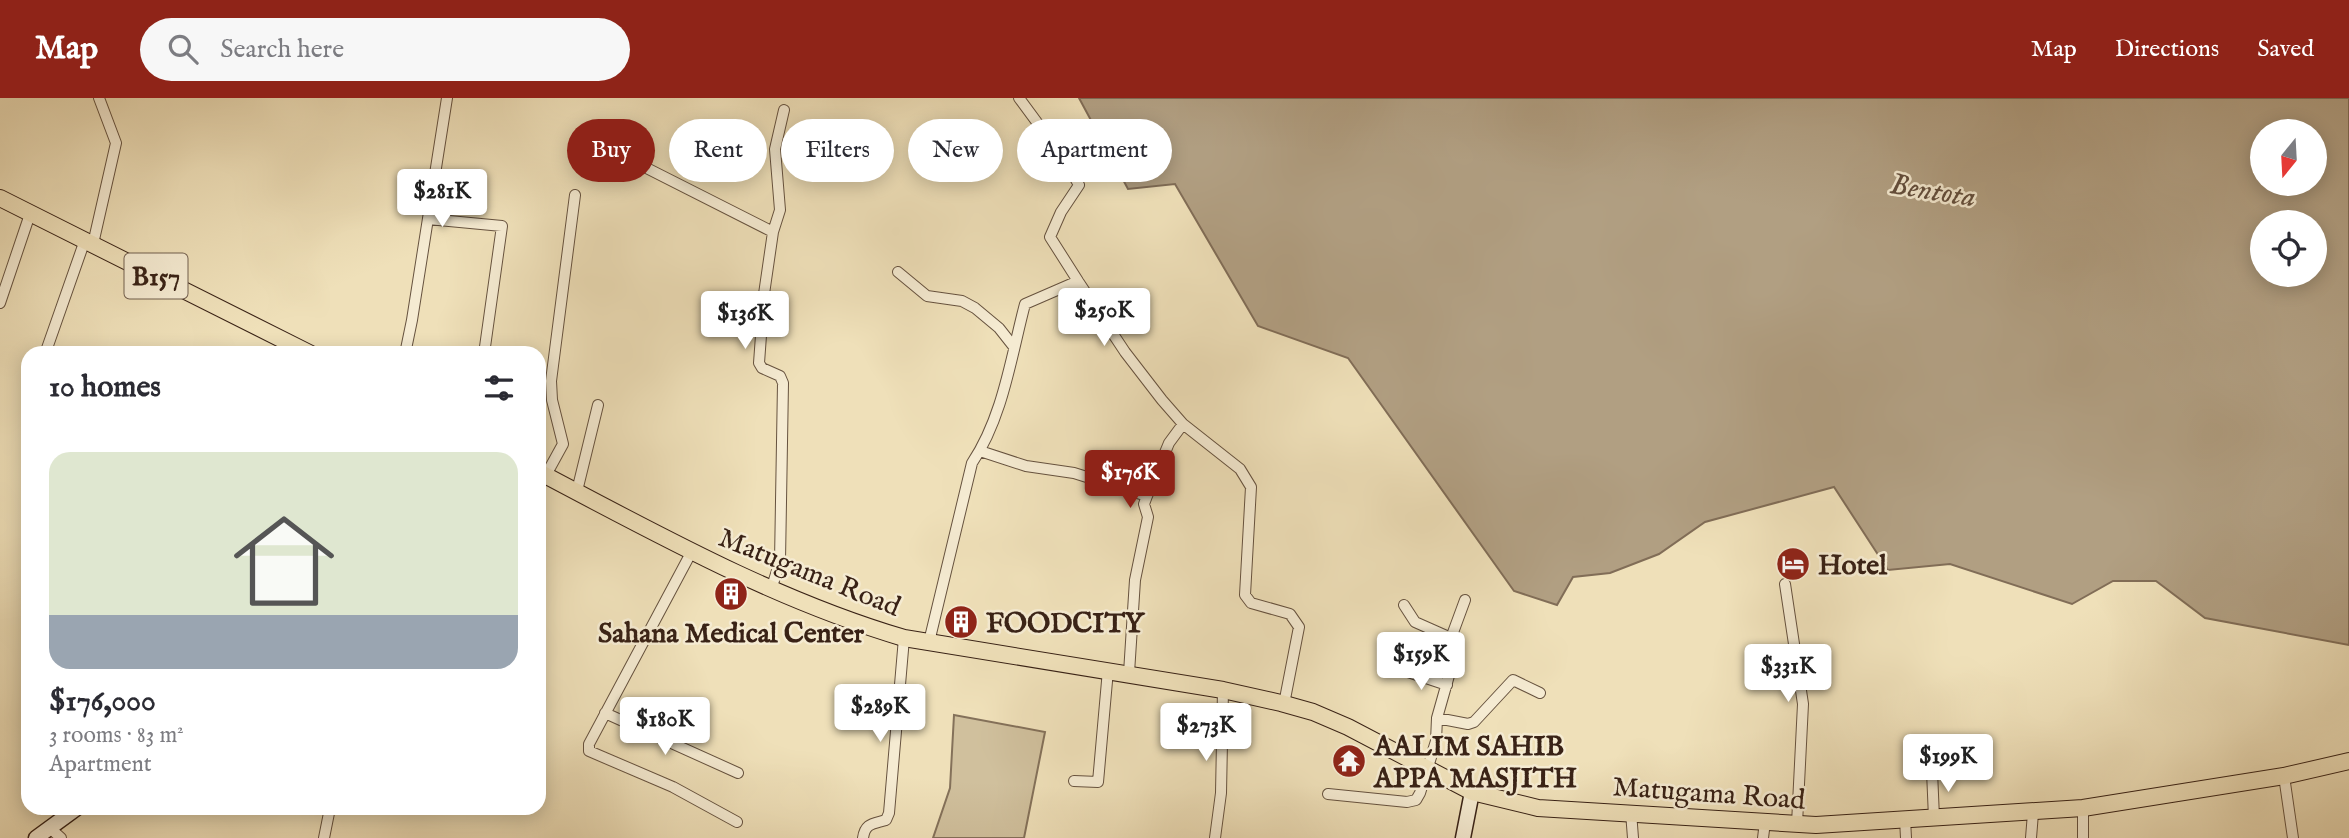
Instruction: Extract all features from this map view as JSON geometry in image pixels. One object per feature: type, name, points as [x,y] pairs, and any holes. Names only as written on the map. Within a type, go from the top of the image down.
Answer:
[{"type":"main road","name":"B157","points":[[0,198],[296,346]]},
{"type":"main road","name":"Matugama Road","points":[[546,475],[771,590],[858,625],[904,638],[1129,673],[1284,704],[1348,727],[1472,792],[1538,808],[1631,812],[1764,830],[1797,824],[2033,813],[2083,808],[2284,776],[2349,761]]},
{"type":"street","points":[[48,346],[89,242],[116,143],[99,98]]},
{"type":"street","points":[[406,346],[447,98]]},
{"type":"street","points":[[1019,98],[1064,159],[1079,185],[1061,212],[1051,237],[1125,352],[1183,424],[1240,469],[1251,487],[1245,595],[1251,603],[1290,614],[1299,627],[1284,704]]},
{"type":"street","points":[[771,590],[780,561],[783,383],[780,376],[762,368],[759,363],[764,294],[773,232],[780,210],[775,149],[784,110]]},
{"type":"street","points":[[655,172],[773,232]]},
{"type":"street","points":[[546,469],[563,444],[552,400],[551,381],[575,195]]},
{"type":"street","points":[[0,303],[30,214]]},
{"type":"street","points":[[428,219],[502,226],[485,346]]},
{"type":"street","points":[[898,272],[927,296],[962,302],[975,308],[999,328],[1014,346]]},
{"type":"street","points":[[929,642],[972,463],[995,416],[1025,304],[1078,281]]},
{"type":"street","points":[[577,491],[598,405]]},
{"type":"street","points":[[1129,673],[1135,580],[1148,517],[1144,504],[1169,443],[1183,424]]},
{"type":"street","points":[[980,451],[1026,466],[1074,473],[1147,496]]},
{"type":"street","points":[[692,551],[589,744],[589,751],[673,787],[737,822]]},
{"type":"street","points":[[1785,584],[1803,704],[1797,824]]},
{"type":"street","points":[[1328,794],[1407,802],[1416,800],[1436,741],[1437,718],[1450,672],[1451,638],[1465,600]]},
{"type":"street","points":[[1404,605],[1415,622],[1451,638]]},
{"type":"street","points":[[863,838],[868,825],[886,820],[890,813],[904,638]]},
{"type":"street","points":[[1073,781],[1098,782],[1108,670]]},
{"type":"street","points":[[1405,671],[1447,685]]},
{"type":"street","points":[[1437,718],[1468,724],[1474,722],[1513,680],[1540,693]]},
{"type":"street","points":[[1215,838],[1221,793],[1223,690]]},
{"type":"street","points":[[605,713],[738,773]]},
{"type":"street","points":[[1931,771],[1934,818]]},
{"type":"street","points":[[2284,776],[2293,838]]},
{"type":"street","points":[[1463,838],[1472,792]]},
{"type":"street","points":[[2083,808],[2083,838]]},
{"type":"street","points":[[1631,812],[1633,838]]},
{"type":"street","points":[[2031,838],[2033,813]]},
{"type":"street","points":[[36,838],[56,834],[71,815]]},
{"type":"street","points":[[324,838],[329,815]]},
{"type":"street","points":[[1905,819],[1906,838]]},
{"type":"shaded area","points":[[954,715],[1045,732],[1024,838],[933,838],[950,788]]},
{"type":"water","name":"Bentota","points":[[1079,98],[2349,98],[2349,645],[2205,618],[2156,581],[2113,581],[2072,604],[1950,564],[1888,570],[1834,487],[1705,522],[1659,554],[1610,573],[1573,577],[1557,605],[1514,591],[1348,358],[1258,326],[1175,184],[1128,189],[1124,182],[1172,182],[1172,119],[1090,119]]},
{"type":"place","name":"Hotel","points":[[1793,564]]},
{"type":"place","name":"Sahana Medical Center","points":[[731,594]]},
{"type":"place","name":"FOODCITY","points":[[961,622]]},
{"type":"place","name":"AALIM SAHIB APPA MASJITH","points":[[1349,761]]}]
